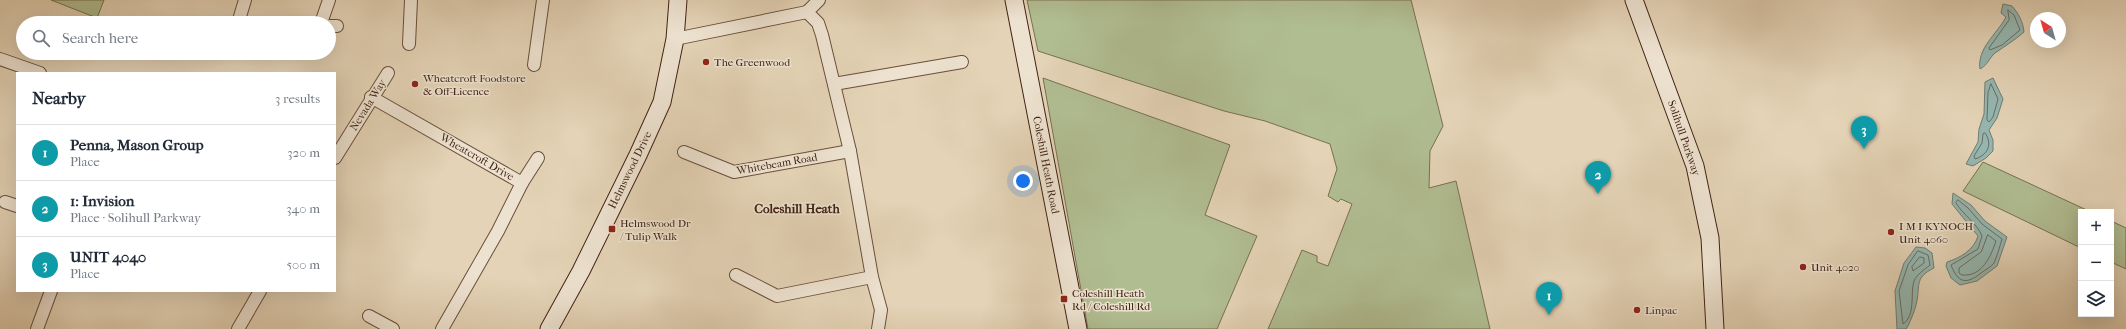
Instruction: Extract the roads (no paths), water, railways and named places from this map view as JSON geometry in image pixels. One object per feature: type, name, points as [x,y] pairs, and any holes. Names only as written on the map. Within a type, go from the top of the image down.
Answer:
[{"type":"street","points":[[240,16],[245,0]]},
{"type":"street","points":[[323,16],[329,0]]},
{"type":"street","points":[[409,44],[411,0]]},
{"type":"street","points":[[534,65],[543,0]]},
{"type":"street","name":"Helmswood Drive","points":[[549,329],[581,271],[638,155],[662,102],[675,39],[678,0]]},
{"type":"street","points":[[675,39],[807,12],[819,0]]},
{"type":"street","name":"Coleshill Heath Road","points":[[1014,0],[1078,329]]},
{"type":"street","name":"Solihull Parkway","points":[[1634,0],[1695,166],[1710,238],[1715,329]]},
{"type":"street","points":[[807,12],[818,23],[850,151],[872,277],[881,310],[878,329]]},
{"type":"street","points":[[0,59],[37,72]]},
{"type":"street","points":[[834,84],[962,62]]},
{"type":"street","name":"Nevada Way","points":[[336,156],[371,97],[388,73]]},
{"type":"street","name":"Wheatcroft Drive","points":[[371,97],[522,183],[498,231],[442,329]]},
{"type":"street","name":"Whitebeam Road","points":[[684,152],[734,172],[850,151]]},
{"type":"street","points":[[522,183],[538,158]]},
{"type":"street","points":[[5,202],[16,206]]},
{"type":"street","points":[[736,275],[777,296],[872,277]]},
{"type":"street","points":[[37,329],[51,292]]},
{"type":"street","points":[[238,329],[259,292]]},
{"type":"street","points":[[369,316],[393,329]]},
{"type":"water","points":[[2003,4],[2012,6],[2019,15],[2024,32],[1995,53],[1985,66],[1980,69],[1982,54],[1988,42],[2006,17],[2001,13]]},
{"type":"water","points":[[1993,78],[2003,99],[1997,118],[1989,130],[1993,140],[1993,151],[1986,158],[1973,166],[1966,164],[1978,142],[1979,129],[1984,114],[1985,82]]},
{"type":"water","points":[[1953,193],[1971,205],[1985,221],[2007,237],[1997,266],[1977,281],[1960,285],[1951,278],[1946,266],[1947,262],[1966,253],[1976,241],[1978,236],[1952,204]]},
{"type":"water","points":[[1916,247],[1925,248],[1932,253],[1934,268],[1923,275],[1920,279],[1916,305],[1908,326],[1906,329],[1897,329],[1895,291],[1904,263]]},
{"type":"place","name":"The Greenwood","points":[[706,62]]},
{"type":"place","name":"Wheatcroft Foodstore & Off-Licence","points":[[415,84]]},
{"type":"place","name":"UNIT 4040","points":[[1864,149]]},
{"type":"place","name":"1: Invision","points":[[1598,194]]},
{"type":"place","name":"Helmswood Dr / Tulip Walk","points":[[612,229]]},
{"type":"place","name":"I M I KYNOCH Unit 4060","points":[[1891,232]]},
{"type":"place","name":"Unit 4020","points":[[1803,267]]},
{"type":"place","name":"Coleshill Heath Rd / Coleshill Rd","points":[[1064,299]]},
{"type":"place","name":"Linpac","points":[[1637,310]]},
{"type":"place","name":"Penna, Mason Group","points":[[1549,315]]},
{"type":"district","name":"Coleshill Heath","points":[[797,208]]}]
